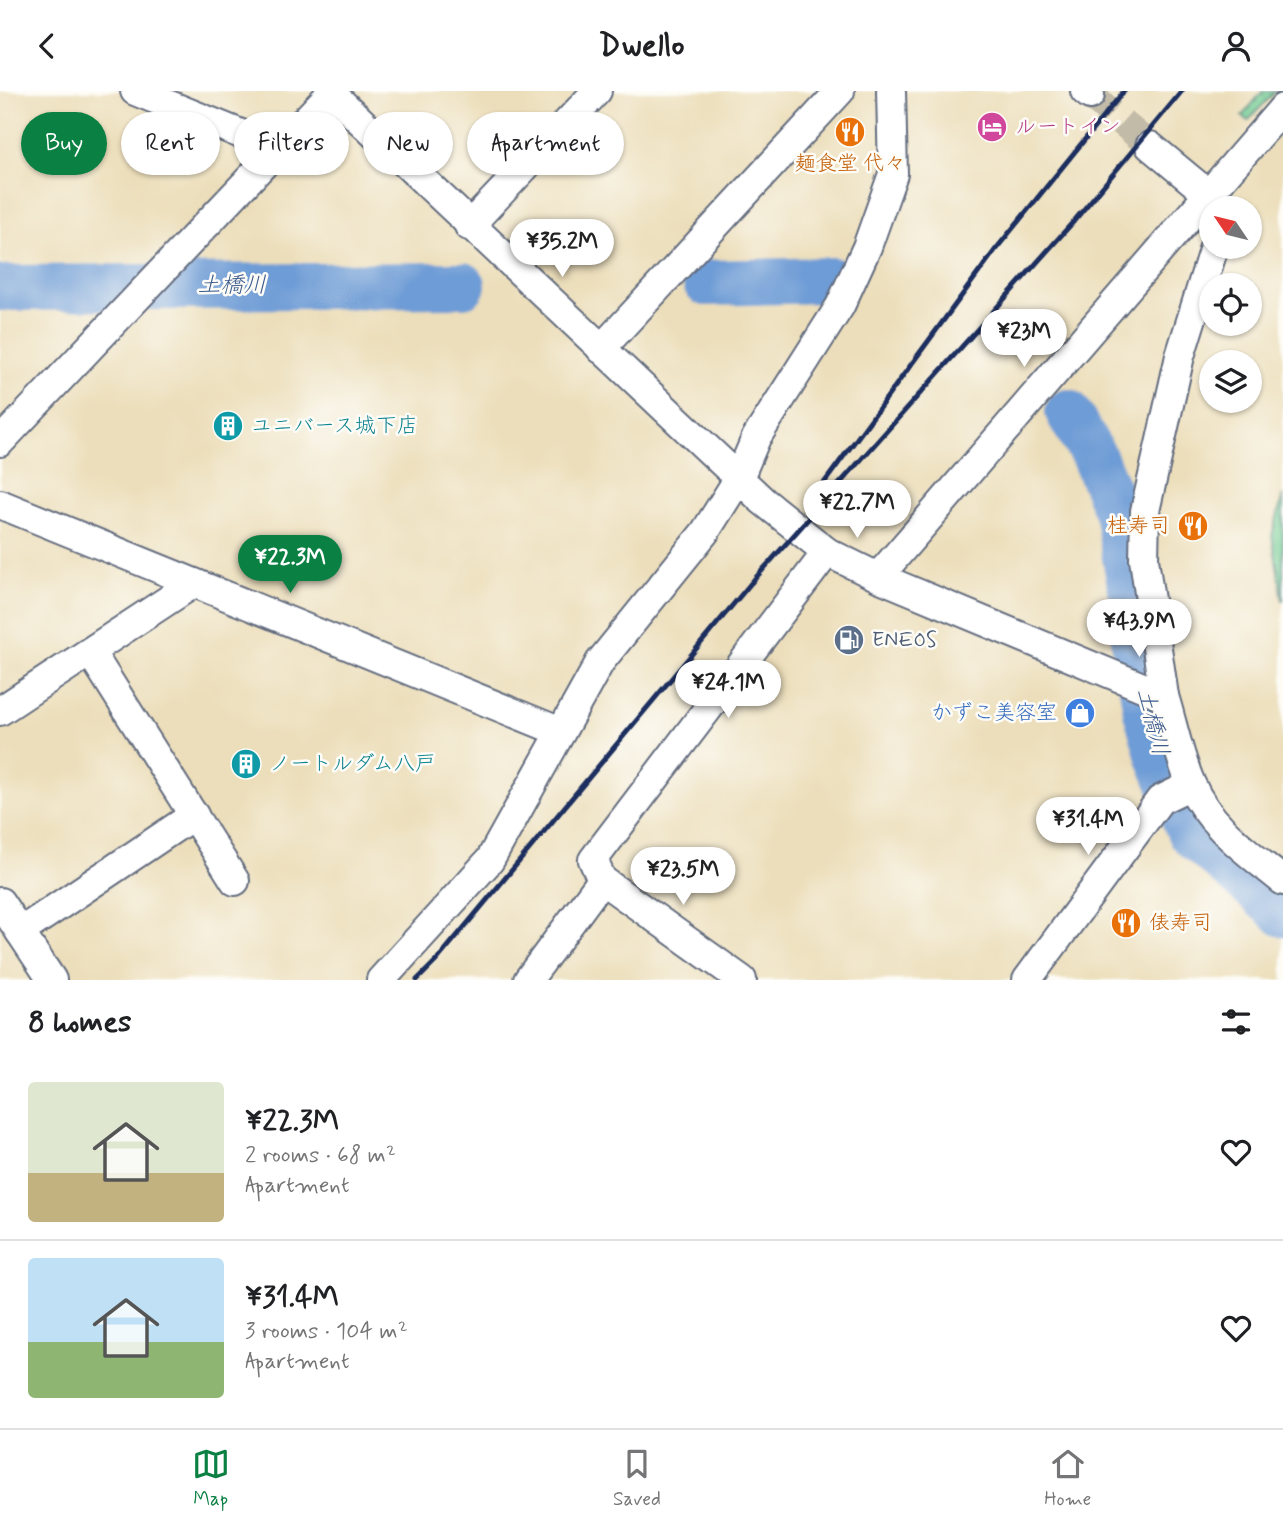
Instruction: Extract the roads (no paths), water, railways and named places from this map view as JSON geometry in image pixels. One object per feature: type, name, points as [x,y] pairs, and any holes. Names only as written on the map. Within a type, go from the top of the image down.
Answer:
[{"type":"street","points":[[135,91],[234,131]]},
{"type":"street","points":[[469,226],[597,91]]},
{"type":"street","points":[[601,349],[840,91]]},
{"type":"street","points":[[381,980],[490,860],[600,662],[705,532],[739,478],[756,437],[840,306],[867,247],[893,174],[891,91]]},
{"type":"street","points":[[312,112],[331,92],[469,226],[739,478],[827,552],[878,577],[1164,697]]},
{"type":"street","points":[[1214,196],[1283,108]]},
{"type":"street","points":[[1150,146],[1205,196]]},
{"type":"street","points":[[0,442],[253,175]]},
{"type":"street","points":[[878,577],[1199,213]]},
{"type":"street","points":[[1210,259],[1180,356],[1145,511],[1144,559],[1164,697],[1191,785],[1223,831],[1283,881]]},
{"type":"street","points":[[0,504],[561,732]]},
{"type":"street","points":[[742,980],[711,971],[602,880],[593,860],[827,552]]},
{"type":"street","points":[[0,711],[194,583]]},
{"type":"street","points":[[91,653],[235,881]]},
{"type":"street","points":[[1027,980],[1160,800],[1191,785]]},
{"type":"street","points":[[20,932],[194,815]]},
{"type":"street","points":[[528,980],[602,880]]},
{"type":"street","points":[[0,902],[52,980]]},
{"type":"waterway","name":"土橋川","points":[[706,283],[831,280]]},
{"type":"waterway","name":"土橋川","points":[[0,288],[463,285]]},
{"type":"waterway","name":"土橋川","points":[[1068,412],[1093,455],[1117,512],[1130,585],[1134,642],[1146,711],[1159,757],[1190,833],[1283,914]]},
{"type":"tunnel","points":[[1090,95],[1150,146]]},
{"type":"railway","points":[[805,509],[996,249],[1124,91]]},
{"type":"railway","points":[[417,980],[437,960],[751,583],[1074,221],[1182,91]]},
{"type":"place","name":"ルートイン","points":[[992,127]]},
{"type":"place","name":"麺食堂 代々","points":[[850,132]]},
{"type":"place","name":"ユニバース城下店","points":[[228,426]]},
{"type":"place","name":"桂寿司","points":[[1193,526]]},
{"type":"place","name":"ENEOS","points":[[849,640]]},
{"type":"place","name":"かずこ美容室","points":[[1080,713]]},
{"type":"place","name":"ノートルダム八戸","points":[[246,764]]},
{"type":"place","name":"俵寿司","points":[[1126,923]]}]
